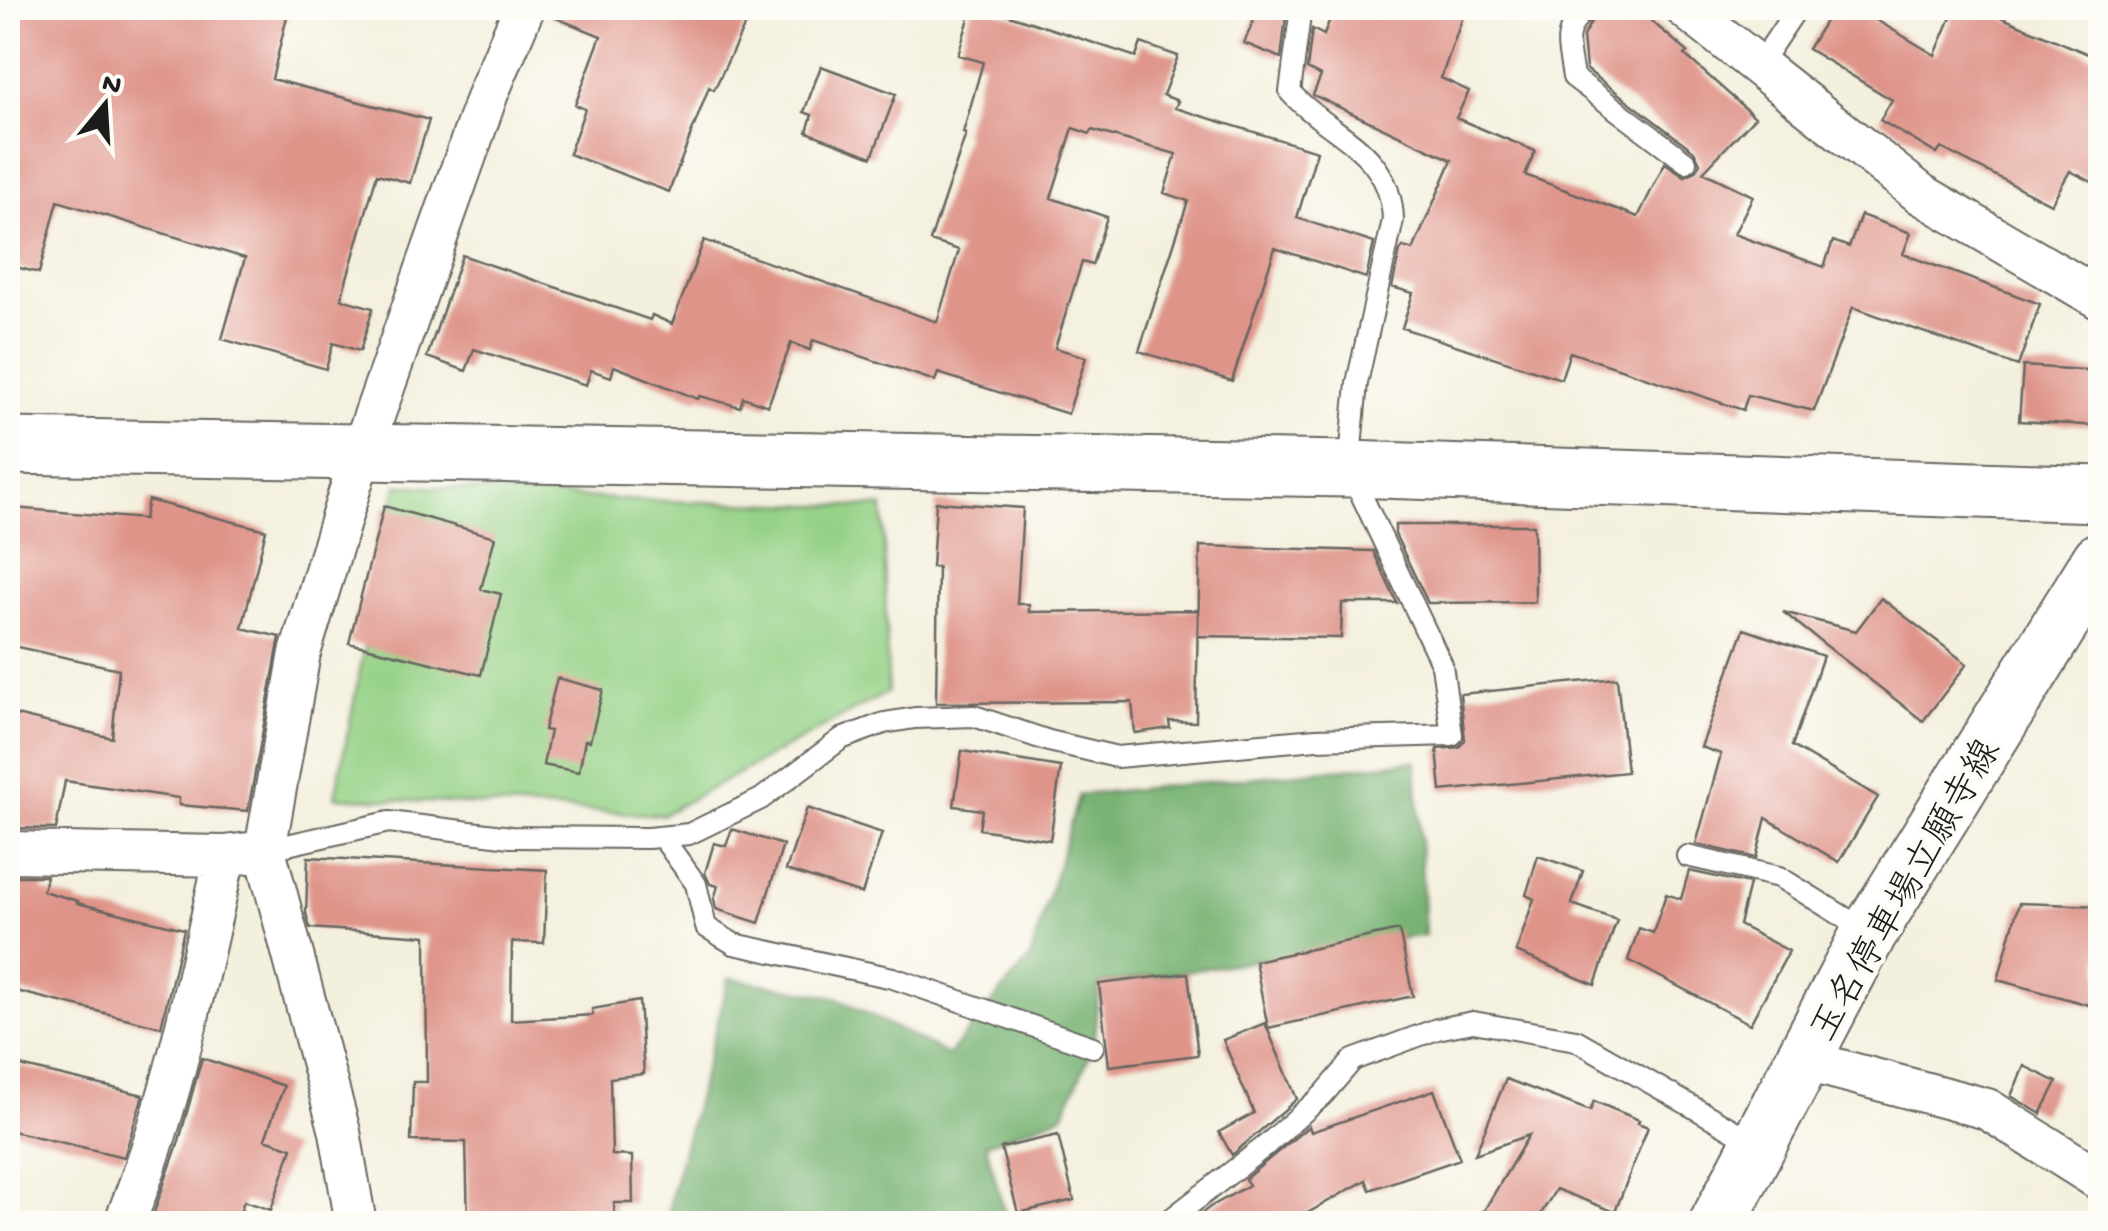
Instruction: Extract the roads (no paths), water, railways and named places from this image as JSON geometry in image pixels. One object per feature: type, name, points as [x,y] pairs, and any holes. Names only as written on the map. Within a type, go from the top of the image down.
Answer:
[{"type":"street","points":[[356,1224],[340,1132],[265,850],[300,653],[362,450],[488,93],[524,8]]},
{"type":"street","points":[[1685,8],[1921,194],[2100,299]]},
{"type":"street","points":[[8,446],[1349,470],[2100,494]]},
{"type":"street","name":"玉名停車場立願寺線","points":[[1718,1224],[1870,934],[2100,560]]},
{"type":"street","points":[[8,852],[225,856],[265,850]]},
{"type":"street","points":[[124,1224],[146,1169],[192,1002],[225,856]]},
{"type":"street","points":[[1803,1060],[1987,1109],[2100,1180]]},
{"type":"lane","points":[[265,850],[389,822],[511,837],[690,834],[761,800],[841,739],[884,723],[915,718],[974,716],[1049,741],[1117,757],[1316,740],[1452,735],[1442,665],[1349,470],[1357,383],[1393,220],[1392,197],[1374,162],[1304,108],[1290,92],[1302,8]]},
{"type":"lane","points":[[1586,8],[1570,24],[1567,36],[1573,77],[1686,162]]},
{"type":"lane","points":[[1757,68],[1796,8]]},
{"type":"lane","points":[[662,837],[696,884],[706,928],[734,944],[892,978],[1094,1047]]},
{"type":"lane","points":[[1687,856],[1779,877],[1870,934]]},
{"type":"lane","points":[[1171,1219],[1264,1147],[1323,1095],[1353,1060],[1437,1029],[1473,1022],[1576,1040],[1760,1146]]}]
